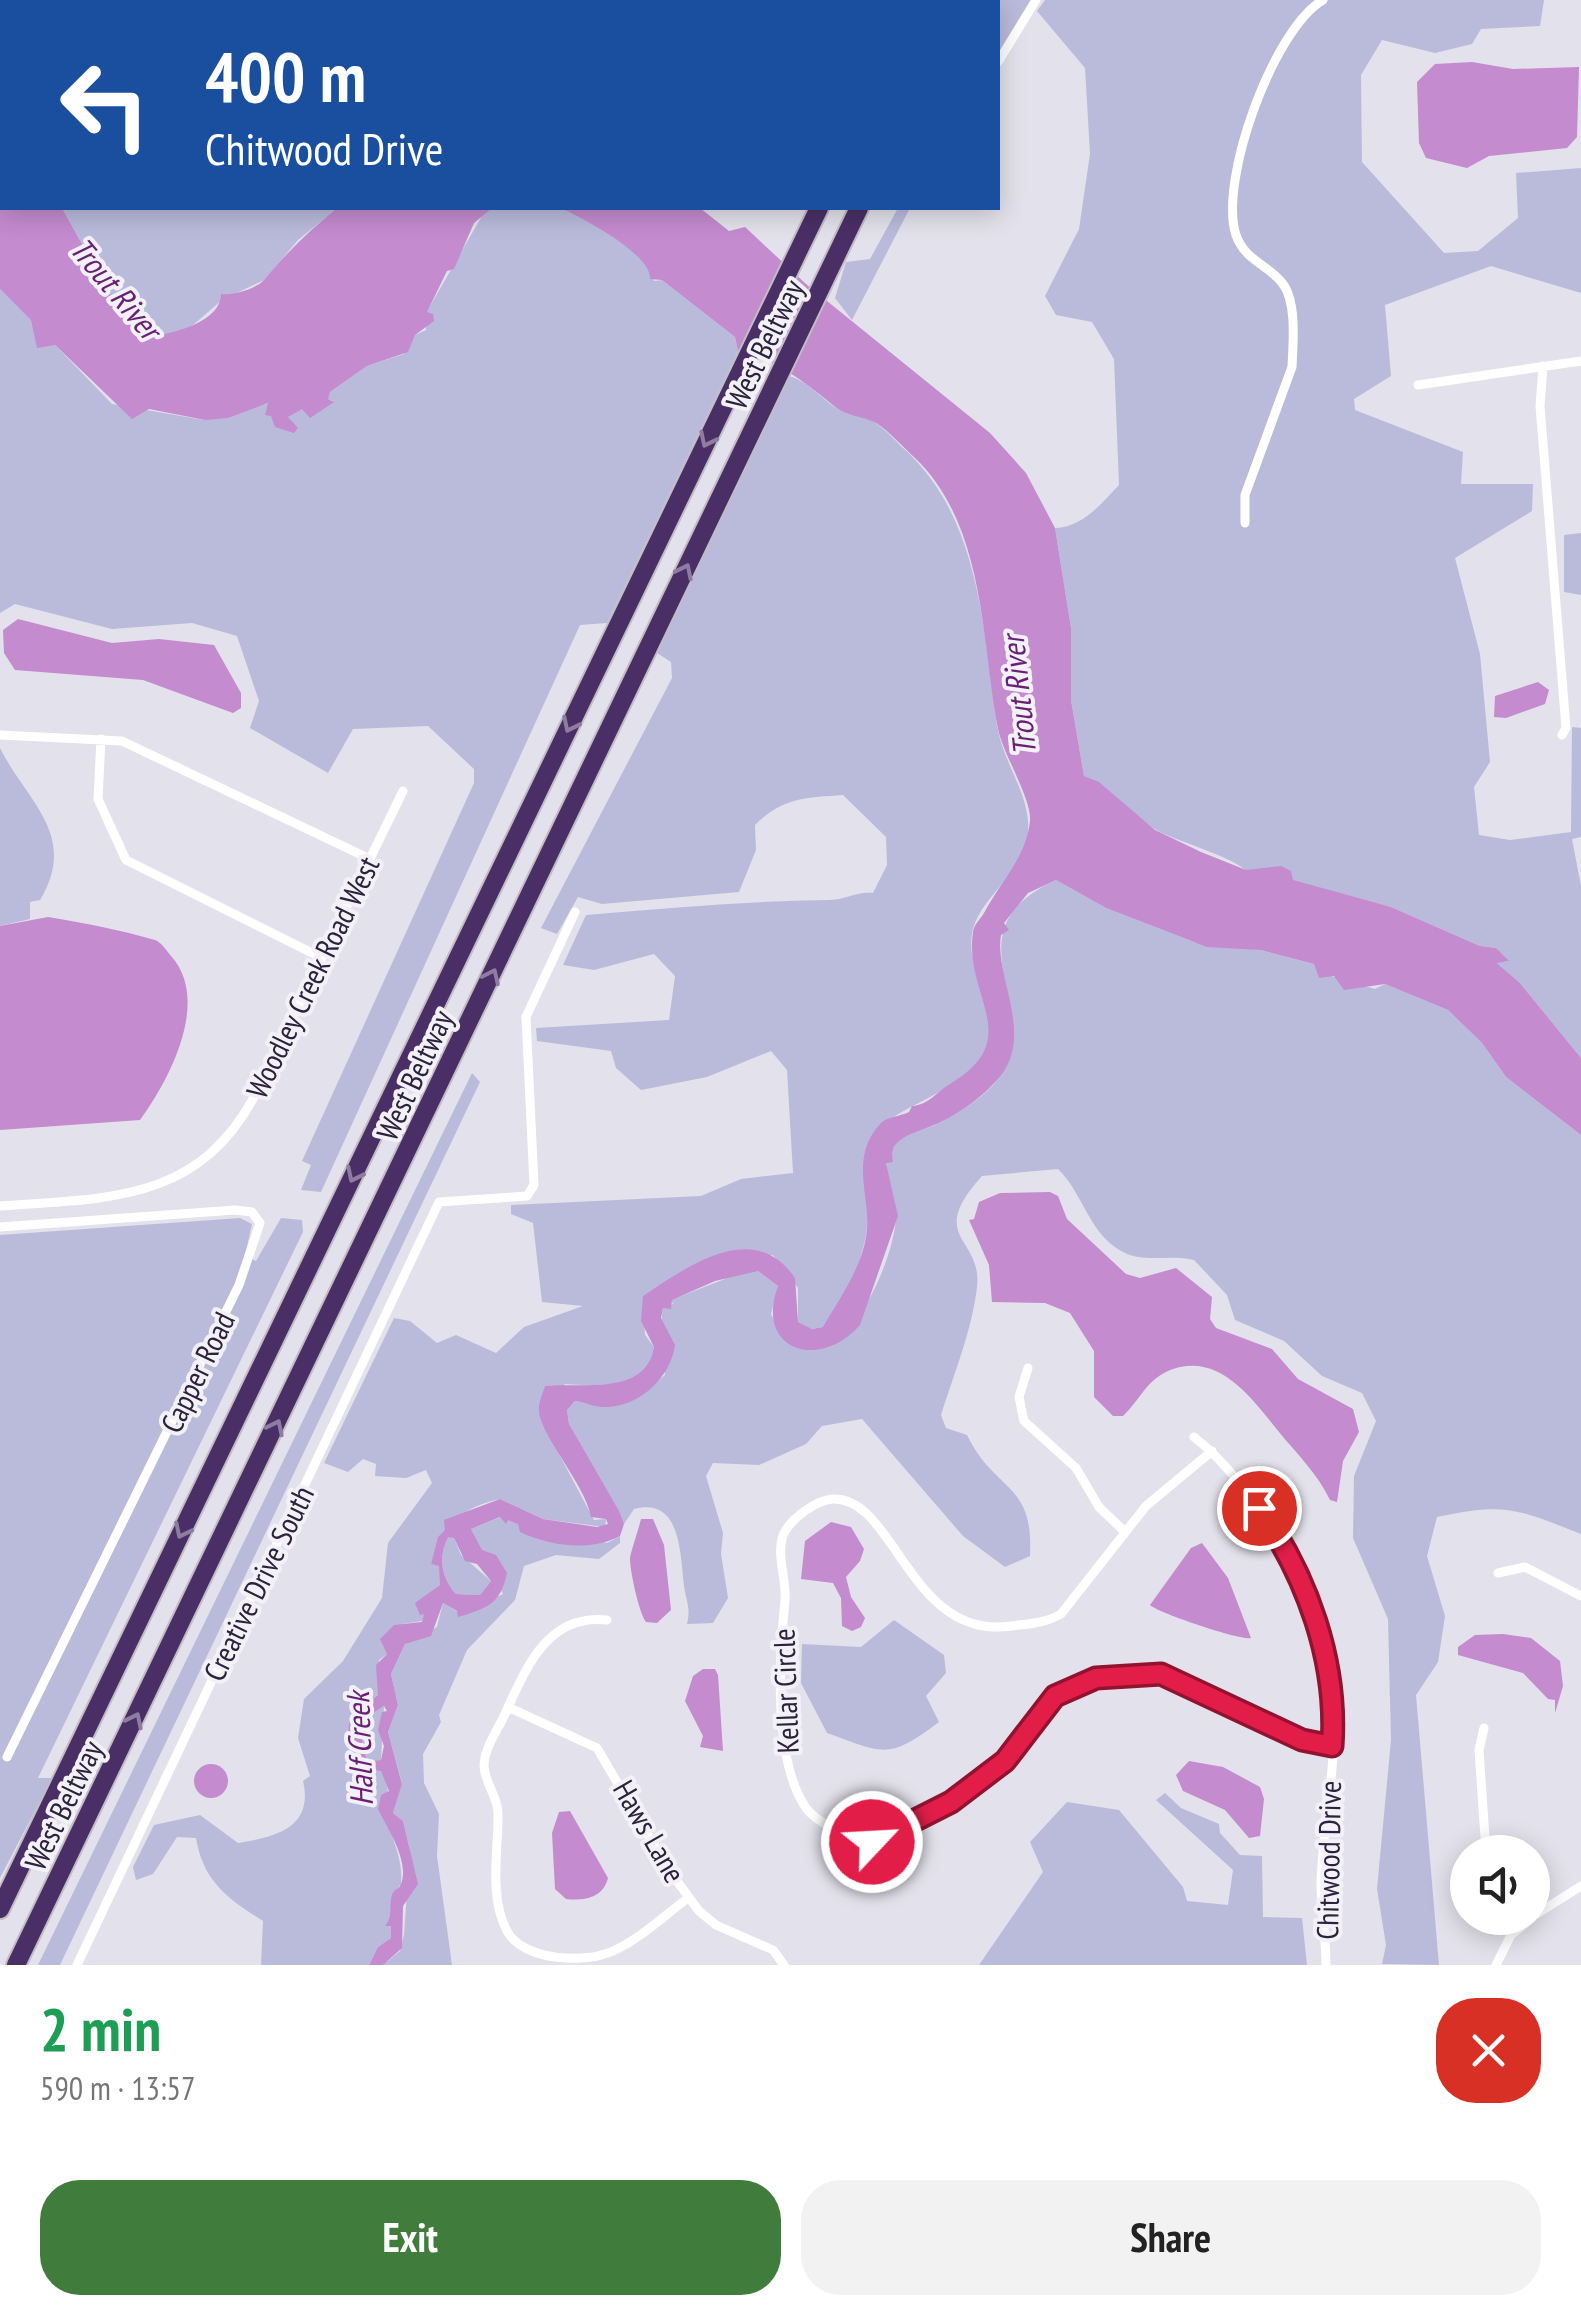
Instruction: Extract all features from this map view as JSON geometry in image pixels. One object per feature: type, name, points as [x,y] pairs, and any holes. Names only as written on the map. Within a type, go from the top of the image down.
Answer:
[{"type":"highway","name":"West Beltway","points":[[0,1909],[818,210]]},
{"type":"highway","name":"West Beltway","points":[[16,1965],[859,210]]},
{"type":"street","points":[[1000,59],[1036,0]]},
{"type":"street","points":[[1245,523],[1245,494],[1292,367],[1292,353],[1288,296],[1283,284],[1246,256],[1237,240],[1235,190],[1244,140],[1264,82],[1297,22],[1324,0]]},
{"type":"street","points":[[1418,385],[1581,361]]},
{"type":"street","points":[[1543,366],[1540,406],[1566,728],[1562,735]]},
{"type":"street","points":[[0,736],[100,739],[137,746],[370,859]]},
{"type":"street","points":[[100,739],[98,799],[118,851],[126,860],[322,958]]},
{"type":"street","name":"Woodley Creek Road West","points":[[0,1206],[136,1194],[173,1179],[210,1155],[246,1113],[403,791]]},
{"type":"street","name":"Creative Drive South","points":[[76,1965],[439,1202],[528,1196],[534,1185],[526,1017],[576,912]]},
{"type":"street","name":"Capper Road","points":[[0,1227],[235,1210],[252,1212],[260,1223],[239,1285],[7,1756]]},
{"type":"street","points":[[1028,1368],[1018,1405],[1024,1421],[1076,1468],[1099,1507],[1124,1531]]},
{"type":"street","name":"Chitwood Drive","points":[[1194,1437],[1212,1451],[1279,1538],[1324,1647],[1334,1695],[1321,1880],[1326,1965]]},
{"type":"street","name":"Kellar Circle","points":[[1212,1451],[1164,1488],[1124,1531],[1061,1614],[1046,1621],[990,1630],[962,1622],[920,1586],[857,1504],[822,1501],[790,1524],[781,1546],[790,1776],[806,1807],[819,1820],[862,1840],[883,1840],[951,1802],[1005,1761],[1055,1696],[1096,1678],[1161,1674],[1302,1740],[1332,1746]]},
{"type":"street","points":[[1498,1574],[1525,1567],[1581,1596]]},
{"type":"street","points":[[606,1620],[582,1620],[554,1634],[529,1662],[487,1752],[484,1770],[497,1803],[495,1868],[502,1919],[512,1938],[550,1956],[611,1952],[688,1898]]},
{"type":"street","name":"Haws Lane","points":[[508,1707],[604,1754],[688,1898],[707,1919],[772,1950],[784,1965]]},
{"type":"street","points":[[1484,1728],[1479,1750],[1485,1835]]},
{"type":"street","points":[[1550,1905],[1581,1886]]},
{"type":"street","points":[[1496,1965],[1512,1935]]},
{"type":"shaded area","points":[[1000,0],[1033,0],[1000,51]]},
{"type":"shaded area","points":[[1045,0],[1544,0],[1540,26],[1481,29],[1472,44],[1435,53],[1382,40],[1361,75],[1362,162],[1444,253],[1478,251],[1518,218],[1516,173],[1581,168],[1581,293],[1491,266],[1385,305],[1391,376],[1354,399],[1355,410],[1463,452],[1461,484],[1533,484],[1532,511],[1455,558],[1480,654],[1490,762],[1474,787],[1479,835],[1510,840],[1571,832],[1572,727],[1581,728],[1581,837],[1572,839],[1581,886],[1581,1058],[1520,983],[1496,962],[1507,962],[1496,948],[1480,946],[1391,907],[1246,871],[1160,832],[1084,776],[1071,700],[1071,628],[1055,528],[1083,519],[1119,485],[1114,359],[1092,322],[1056,315],[1045,296],[1079,229],[1090,154],[1085,68],[1037,11]]},
{"type":"shaded area","points":[[63,210],[335,210],[298,240],[264,280],[222,300],[185,332],[153,336],[141,333],[123,318]]},
{"type":"shaded area","points":[[485,210],[564,210],[628,246],[654,281],[662,280],[735,337],[738,351],[607,623],[580,625],[321,1192],[301,1190],[311,1165],[302,1161],[474,783],[474,769],[428,726],[353,729],[328,773],[250,728],[259,701],[237,636],[192,623],[112,629],[15,604],[0,613],[0,289],[32,320],[42,345],[55,345],[112,404],[204,420],[270,403],[288,417],[293,411],[333,401],[327,399],[330,392],[367,366],[404,354],[415,335],[426,330],[426,313]]},
{"type":"shaded area","points":[[897,210],[909,210],[852,320],[835,298],[846,262],[870,259]]},
{"type":"shaded area","points":[[789,376],[838,409],[874,422],[928,475],[948,507],[974,577],[997,726],[1023,797],[1028,826],[1023,853],[984,906],[973,929],[973,957],[990,1012],[990,1040],[969,1072],[895,1116],[871,1137],[864,1162],[865,1240],[846,1294],[824,1327],[811,1329],[798,1322],[798,1288],[773,1255],[643,1296],[645,1335],[654,1347],[641,1371],[606,1385],[565,1384],[542,1422],[594,1520],[606,1519],[605,1527],[543,1519],[500,1499],[474,1507],[447,1529],[431,1564],[440,1565],[440,1585],[422,1621],[402,1624],[387,1654],[379,1660],[378,1695],[354,1712],[361,1770],[381,1771],[385,1778],[390,1828],[400,1862],[401,1884],[392,1896],[391,1938],[378,1947],[369,1965],[261,1965],[263,1921],[219,1887],[205,1866],[196,1838],[177,1837],[153,1874],[136,1880],[133,1867],[154,1825],[200,1815],[238,1843],[278,1833],[297,1820],[303,1810],[303,1781],[310,1776],[298,1738],[304,1699],[343,1661],[382,1598],[388,1543],[432,1483],[426,1470],[406,1478],[375,1476],[376,1464],[363,1459],[348,1472],[324,1463],[394,1318],[410,1321],[437,1343],[456,1335],[496,1353],[524,1327],[583,1306],[542,1302],[533,1223],[511,1214],[511,1205],[701,1196],[741,1179],[793,1173],[787,1070],[771,1051],[707,1077],[641,1090],[616,1068],[611,1051],[537,1041],[536,1028],[669,1020],[675,976],[654,954],[594,970],[563,965],[586,915],[834,900],[873,893],[887,865],[886,837],[843,795],[806,798],[775,809],[755,825],[756,850],[739,892],[602,904],[578,897],[557,934],[541,928],[672,678],[671,662],[657,653]]},
{"type":"shaded area","points":[[1581,533],[1581,595],[1564,592],[1564,535]]},
{"type":"shaded area","points":[[0,748],[45,820],[54,856],[51,877],[40,900],[30,902],[30,919],[0,926]]},
{"type":"shaded area","points":[[1056,880],[1106,908],[1194,942],[1261,950],[1314,964],[1331,976],[1375,989],[1385,984],[1448,1010],[1482,1043],[1506,1077],[1581,1135],[1581,1534],[1511,1510],[1460,1512],[1437,1517],[1427,1556],[1445,1616],[1438,1662],[1416,1695],[1439,1965],[1382,1964],[1386,1945],[1377,1889],[1391,1740],[1388,1619],[1353,1538],[1354,1476],[1376,1421],[1362,1393],[1322,1376],[1284,1341],[1235,1320],[1227,1295],[1194,1260],[1141,1257],[1113,1246],[1095,1226],[1058,1169],[982,1176],[958,1213],[960,1236],[977,1270],[977,1287],[967,1336],[941,1415],[946,1428],[967,1435],[989,1468],[1019,1500],[1030,1532],[1030,1556],[1005,1567],[963,1536],[862,1419],[822,1426],[806,1444],[759,1465],[713,1463],[706,1476],[723,1533],[721,1554],[728,1598],[713,1623],[687,1624],[679,1544],[669,1519],[649,1507],[634,1509],[624,1524],[569,1424],[567,1410],[575,1401],[601,1403],[623,1399],[665,1375],[662,1315],[663,1308],[673,1304],[671,1300],[748,1270],[758,1271],[778,1286],[771,1314],[776,1324],[831,1344],[855,1322],[876,1287],[895,1230],[895,1203],[886,1162],[901,1139],[965,1108],[999,1078],[1010,1041],[1002,963],[1002,940],[1008,919],[1025,899]]},
{"type":"shaded area","points":[[472,1073],[480,1082],[60,1965],[38,1965]]},
{"type":"shaded area","points":[[240,1218],[252,1224],[245,1256],[256,1261],[281,1218],[302,1220],[303,1232],[38,1778],[52,1778],[0,1878],[0,1235]]},
{"type":"shaded area","points":[[501,1517],[607,1543],[620,1536],[620,1543],[599,1559],[556,1555],[524,1566],[515,1600],[467,1650],[439,1715],[441,1722],[423,1754],[424,1783],[439,1814],[437,1856],[452,1965],[383,1965],[400,1951],[404,1935],[410,1850],[403,1821],[393,1813],[402,1783],[388,1732],[398,1705],[391,1674],[405,1644],[437,1627],[443,1603],[461,1614],[503,1594],[471,1529]]},
{"type":"shaded area","points":[[448,1536],[454,1538],[461,1555],[491,1581],[480,1595],[456,1594],[447,1581],[442,1559]]},
{"type":"shaded area","points":[[894,1620],[944,1655],[946,1673],[926,1696],[939,1722],[908,1743],[886,1750],[827,1733],[801,1683],[802,1644],[861,1647]]},
{"type":"shaded area","points":[[384,1706],[381,1760],[368,1761],[362,1747],[364,1719]]},
{"type":"shaded area","points":[[1165,1793],[1181,1808],[1219,1824],[1220,1833],[1240,1855],[1262,1856],[1263,1917],[1302,1918],[1307,1965],[979,1965],[1043,1872],[1030,1842],[1067,1802],[1119,1810],[1183,1887],[1187,1901],[1228,1905],[1233,1870],[1156,1800]]},
{"type":"water","points":[[1472,62],[1513,69],[1579,67],[1577,137],[1567,148],[1489,156],[1467,168],[1426,158],[1419,143],[1417,82],[1435,64]]},
{"type":"water","points":[[0,210],[63,210],[123,318],[141,333],[148,331],[153,336],[196,324],[214,312],[221,294],[243,291],[260,283],[335,210],[490,210],[474,223],[454,269],[447,271],[427,312],[433,314],[434,321],[415,335],[408,352],[367,366],[330,392],[328,399],[334,402],[310,418],[302,409],[288,417],[298,428],[294,433],[275,427],[271,416],[265,415],[268,403],[228,418],[205,420],[149,409],[132,419],[55,345],[37,348],[31,320],[0,289]]},
{"type":"water","points":[[564,210],[703,210],[729,231],[745,227],[806,284],[990,433],[1026,473],[1055,528],[1071,628],[1071,700],[1084,776],[1099,782],[1155,830],[1201,852],[1246,870],[1281,866],[1291,871],[1293,880],[1391,907],[1480,946],[1496,948],[1509,961],[1497,963],[1520,983],[1581,1058],[1581,1135],[1506,1077],[1482,1043],[1448,1010],[1385,984],[1344,990],[1334,976],[1319,978],[1314,964],[1261,950],[1207,947],[1106,908],[1056,880],[1028,893],[1004,923],[1009,930],[1001,935],[1000,951],[1013,1022],[1011,1057],[996,1082],[971,1104],[903,1138],[893,1148],[893,1162],[886,1163],[898,1216],[860,1325],[827,1347],[795,1347],[783,1339],[775,1326],[773,1308],[778,1286],[758,1271],[715,1281],[672,1300],[671,1309],[663,1308],[661,1318],[675,1345],[661,1378],[642,1395],[620,1405],[603,1407],[575,1401],[567,1410],[569,1424],[619,1511],[624,1524],[620,1536],[596,1544],[557,1544],[520,1532],[518,1524],[508,1520],[506,1524],[500,1517],[471,1529],[482,1550],[496,1555],[507,1573],[500,1593],[484,1608],[458,1617],[457,1611],[443,1603],[431,1636],[405,1644],[391,1674],[398,1705],[388,1732],[402,1784],[393,1813],[403,1821],[418,1884],[403,1906],[402,1948],[383,1965],[369,1965],[378,1947],[391,1938],[391,1926],[385,1926],[392,1895],[403,1875],[396,1845],[378,1809],[381,1795],[389,1791],[381,1771],[361,1770],[357,1765],[350,1744],[350,1721],[357,1709],[378,1695],[376,1665],[387,1654],[380,1639],[394,1625],[422,1622],[424,1614],[420,1615],[415,1603],[440,1585],[439,1566],[431,1564],[438,1537],[445,1530],[444,1520],[500,1499],[543,1519],[597,1527],[608,1524],[606,1519],[591,1517],[581,1490],[546,1432],[539,1407],[545,1386],[610,1384],[638,1374],[654,1347],[641,1321],[643,1296],[700,1261],[741,1249],[760,1251],[779,1260],[795,1278],[798,1322],[812,1329],[823,1327],[863,1249],[867,1223],[863,1165],[871,1136],[884,1121],[928,1101],[973,1067],[985,1050],[987,1015],[972,955],[973,932],[1018,858],[1030,821],[1027,801],[998,729],[968,550],[956,517],[938,486],[881,426],[838,409],[777,365],[738,351],[735,337],[662,280],[650,279],[640,259],[598,228]],"holes":[[[448,1537],[454,1538],[465,1561],[477,1564],[491,1581],[480,1595],[456,1594],[447,1581],[442,1560]],[[384,1706],[387,1711],[382,1712],[378,1730],[384,1746],[381,1760],[368,1761],[362,1747],[364,1719]]]},
{"type":"water","points":[[18,619],[112,643],[159,639],[214,645],[241,693],[241,708],[233,713],[143,680],[15,670],[4,653],[3,630]]},
{"type":"water","points":[[1538,682],[1549,690],[1545,704],[1506,718],[1494,717],[1495,696]]},
{"type":"water","points":[[48,917],[155,940],[166,949],[182,974],[187,1016],[182,1039],[174,1062],[140,1120],[0,1130],[0,926]]},
{"type":"water","points":[[1050,1192],[1058,1196],[1067,1219],[1126,1274],[1140,1278],[1176,1268],[1212,1297],[1210,1319],[1216,1328],[1272,1349],[1298,1379],[1353,1409],[1359,1432],[1343,1461],[1337,1502],[1330,1500],[1313,1472],[1258,1406],[1221,1373],[1190,1366],[1173,1369],[1150,1383],[1123,1416],[1113,1416],[1094,1397],[1094,1351],[1070,1313],[1045,1303],[992,1302],[989,1265],[969,1220],[974,1219],[979,1202],[1000,1193]]},
{"type":"water","points":[[641,1519],[653,1519],[664,1545],[671,1610],[657,1623],[646,1622],[643,1617],[632,1573],[630,1556]]},
{"type":"water","points":[[831,1522],[851,1527],[864,1549],[860,1561],[846,1577],[851,1597],[865,1618],[861,1627],[852,1631],[842,1626],[841,1598],[833,1583],[801,1579],[805,1541]]},
{"type":"water","points":[[1202,1543],[1228,1578],[1251,1638],[1199,1625],[1150,1605],[1191,1548]]},
{"type":"water","points":[[1475,1635],[1531,1638],[1560,1661],[1563,1686],[1555,1713],[1555,1700],[1548,1699],[1523,1673],[1458,1655],[1458,1647]]},
{"type":"water","points":[[703,1669],[715,1669],[718,1675],[723,1751],[700,1747],[703,1736],[685,1701],[693,1676]]},
{"type":"water","points":[[1189,1761],[1223,1767],[1260,1787],[1264,1799],[1260,1836],[1249,1838],[1225,1810],[1183,1791],[1176,1775]]},
{"type":"water","points":[[211,1764],[223,1769],[228,1781],[223,1793],[211,1798],[199,1793],[194,1781],[199,1769]]},
{"type":"water","points":[[570,1811],[608,1878],[602,1890],[586,1899],[566,1899],[555,1889],[552,1833],[559,1812]]},
{"type":"route","points":[[872,1842],[883,1840],[951,1802],[1016,1750],[1055,1696],[1096,1678],[1168,1676],[1302,1740],[1332,1746],[1334,1695],[1330,1664],[1284,1548],[1259,1508]]},
{"type":"water label","name":"Trout River","points":[[116,288]]},
{"type":"water label","name":"Trout River","points":[[1018,696]]},
{"type":"water label","name":"Half Creek","points":[[359,1749]]}]
